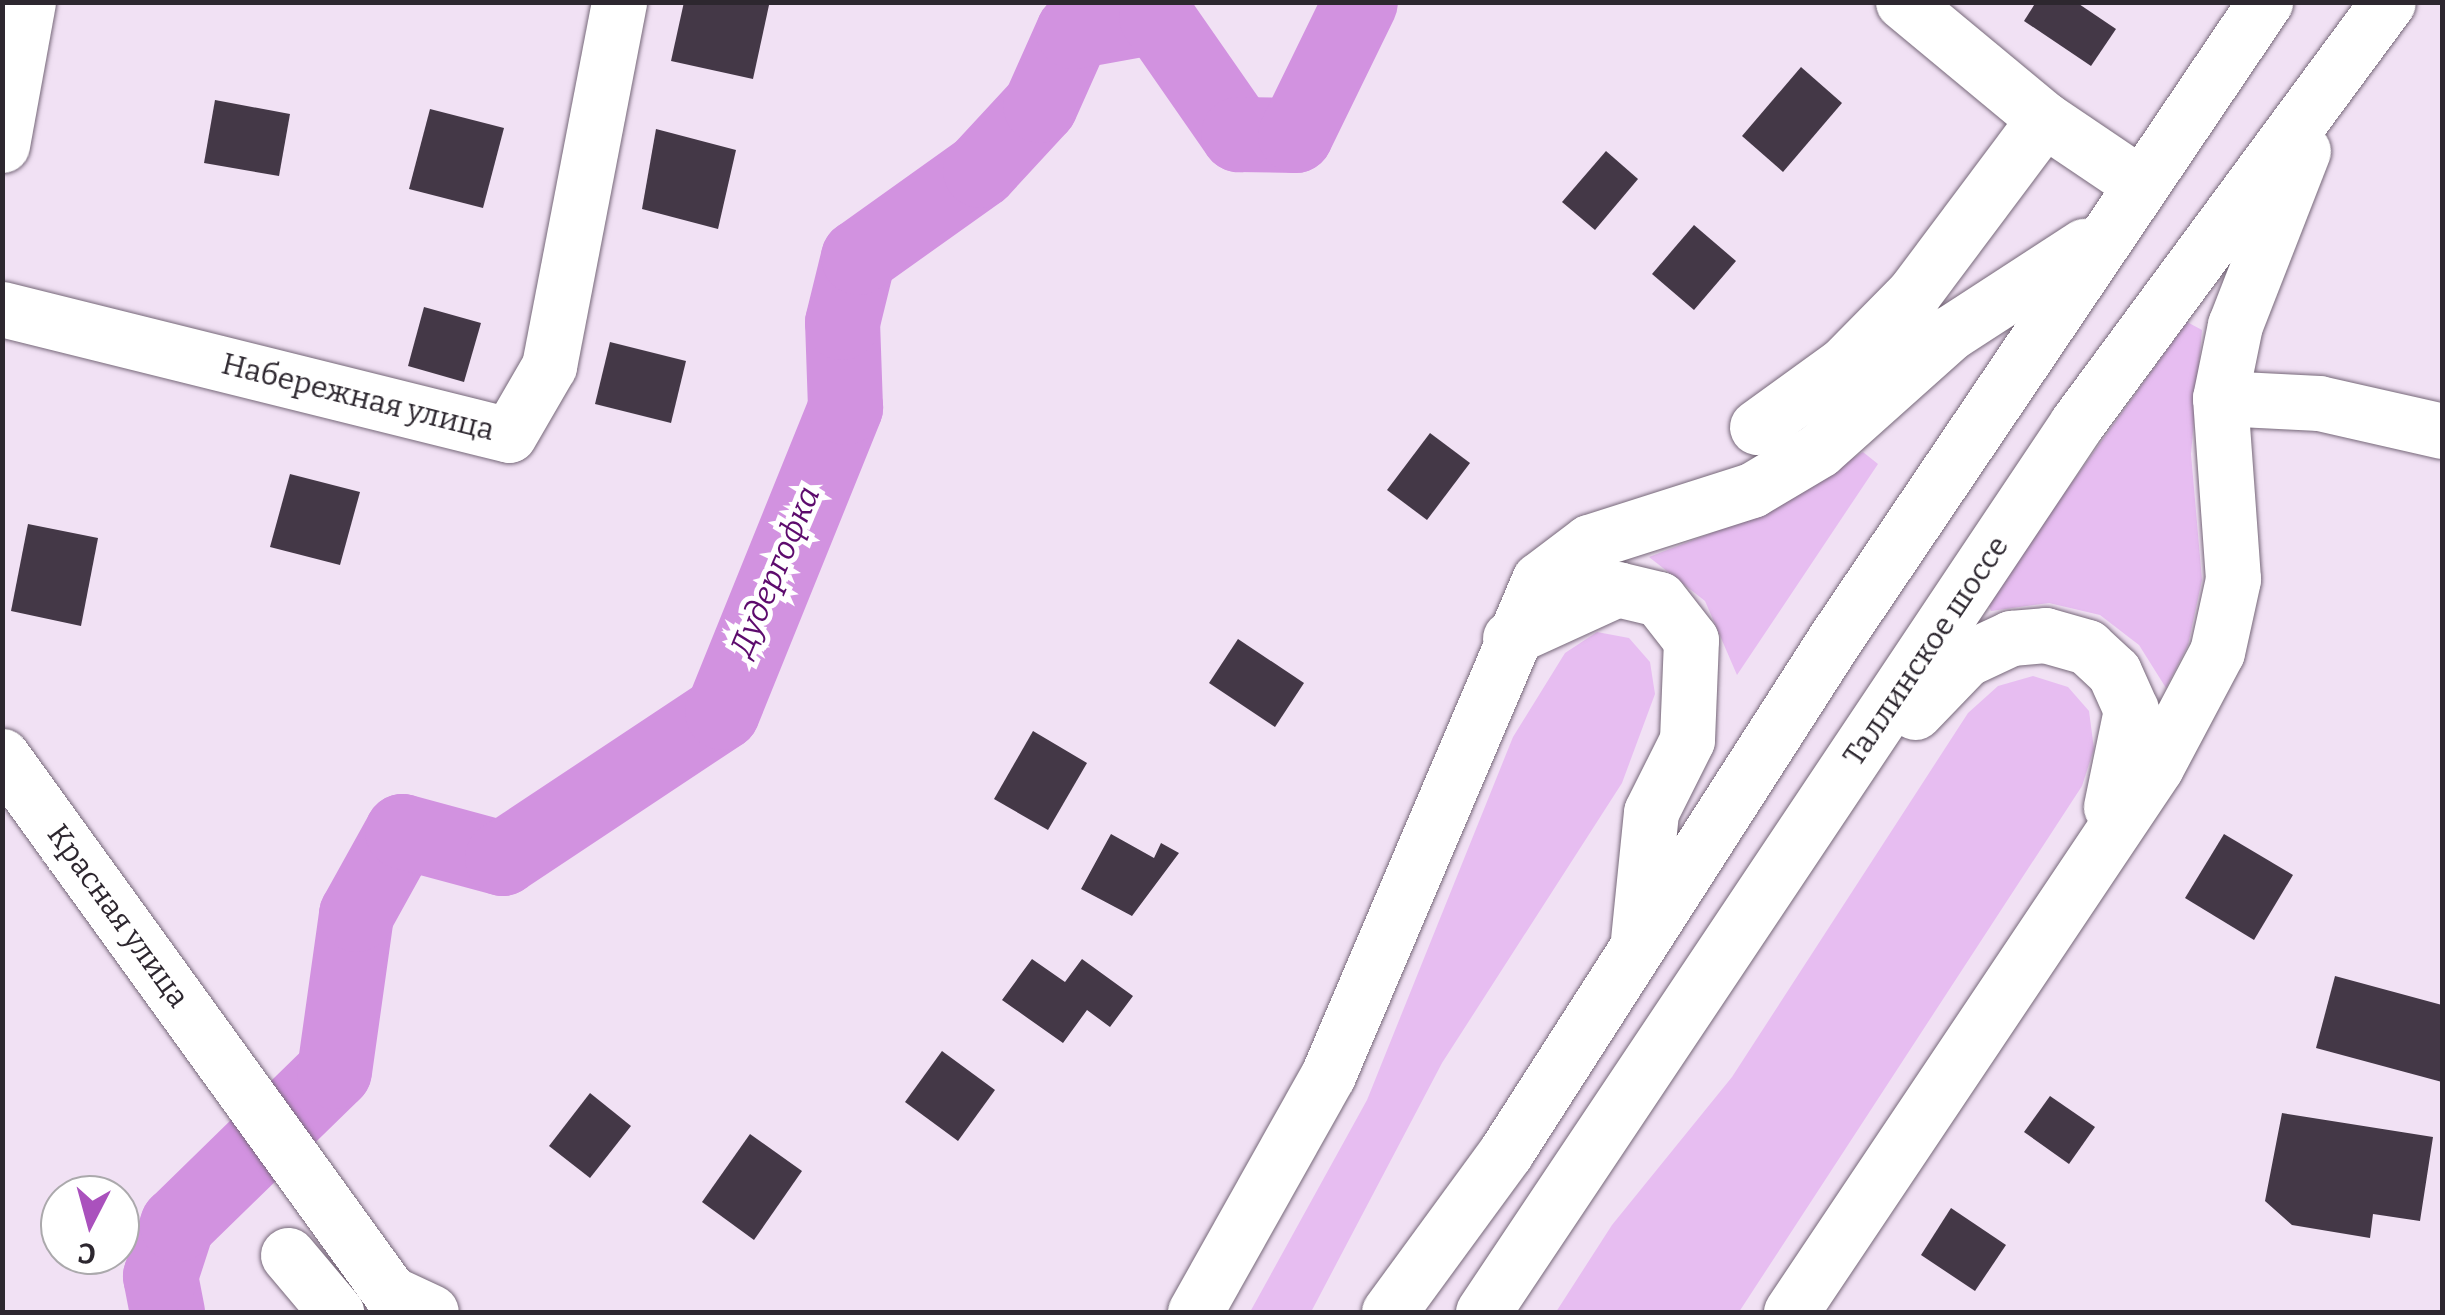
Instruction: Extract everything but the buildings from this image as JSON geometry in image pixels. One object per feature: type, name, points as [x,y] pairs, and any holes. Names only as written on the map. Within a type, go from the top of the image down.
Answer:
[{"type":"main road","points":[[2,145],[28,2]]},
{"type":"main road","name":"Набережная улица","points":[[2,309],[509,435],[550,366],[619,2]]},
{"type":"main road","points":[[1903,2],[2044,119],[2139,182]]},
{"type":"main road","points":[[1389,1312],[1636,952],[2103,234],[2264,2]]},
{"type":"main road","name":"Таллинское шоссе","points":[[1483,1312],[2077,423],[2388,2]]},
{"type":"main road","points":[[1791,1312],[2100,843],[2156,768],[2217,652],[2233,579],[2220,398],[2257,262],[2334,74]]},
{"type":"main road","points":[[1757,428],[1844,364],[1914,294],[2044,119]]},
{"type":"main road","points":[[1194,1312],[1328,1075],[1510,638],[1538,580],[1589,542],[1752,490],[1819,450],[1950,333],[2103,234]]},
{"type":"main road","points":[[2220,398],[2318,403],[2442,431]]},
{"type":"main road","points":[[1510,638],[1617,589],[1660,600],[1691,640],[1687,740],[1651,812],[1636,952]]},
{"type":"main road","points":[[1822,806],[1966,660],[2044,635],[2087,647],[2114,672],[2130,710],[2129,749],[2100,843]]},
{"type":"main road","name":"Красная улица","points":[[2,756],[390,1293],[431,1312]]},
{"type":"main road","points":[[288,1255],[336,1312]]},
{"type":"shaded area","points":[[2187,322],[2202,330],[2191,454],[2202,580],[2188,645],[2166,688],[2139,645],[2100,615],[2049,603],[1991,611],[1987,601]]},
{"type":"shaded area","points":[[1863,452],[1878,464],[1737,675],[1705,601],[1649,557],[1761,514]]},
{"type":"shaded area","points":[[1597,632],[1629,638],[1650,662],[1655,694],[1622,783],[1442,1063],[1311,1312],[1250,1312],[1367,1100],[1513,737],[1565,653]]},
{"type":"shaded area","points":[[2033,676],[2068,687],[2089,711],[2094,749],[2082,786],[1739,1312],[1556,1312],[1612,1225],[1732,1077],[1968,713],[1998,686]]},
{"type":"shaded area","points":[[224,1133],[256,1178],[196,1243],[179,1289],[183,1312],[147,1312],[144,1244]]},
{"type":"waterway","name":"Дудергофка","points":[[167,1312],[160,1276],[177,1224],[334,1071],[356,914],[402,831],[502,858],[722,712],[845,407],[842,322],[858,257],[980,170],[1040,105],[1073,31],[1156,16],[1238,134],[1295,135],[1360,2]]}]
